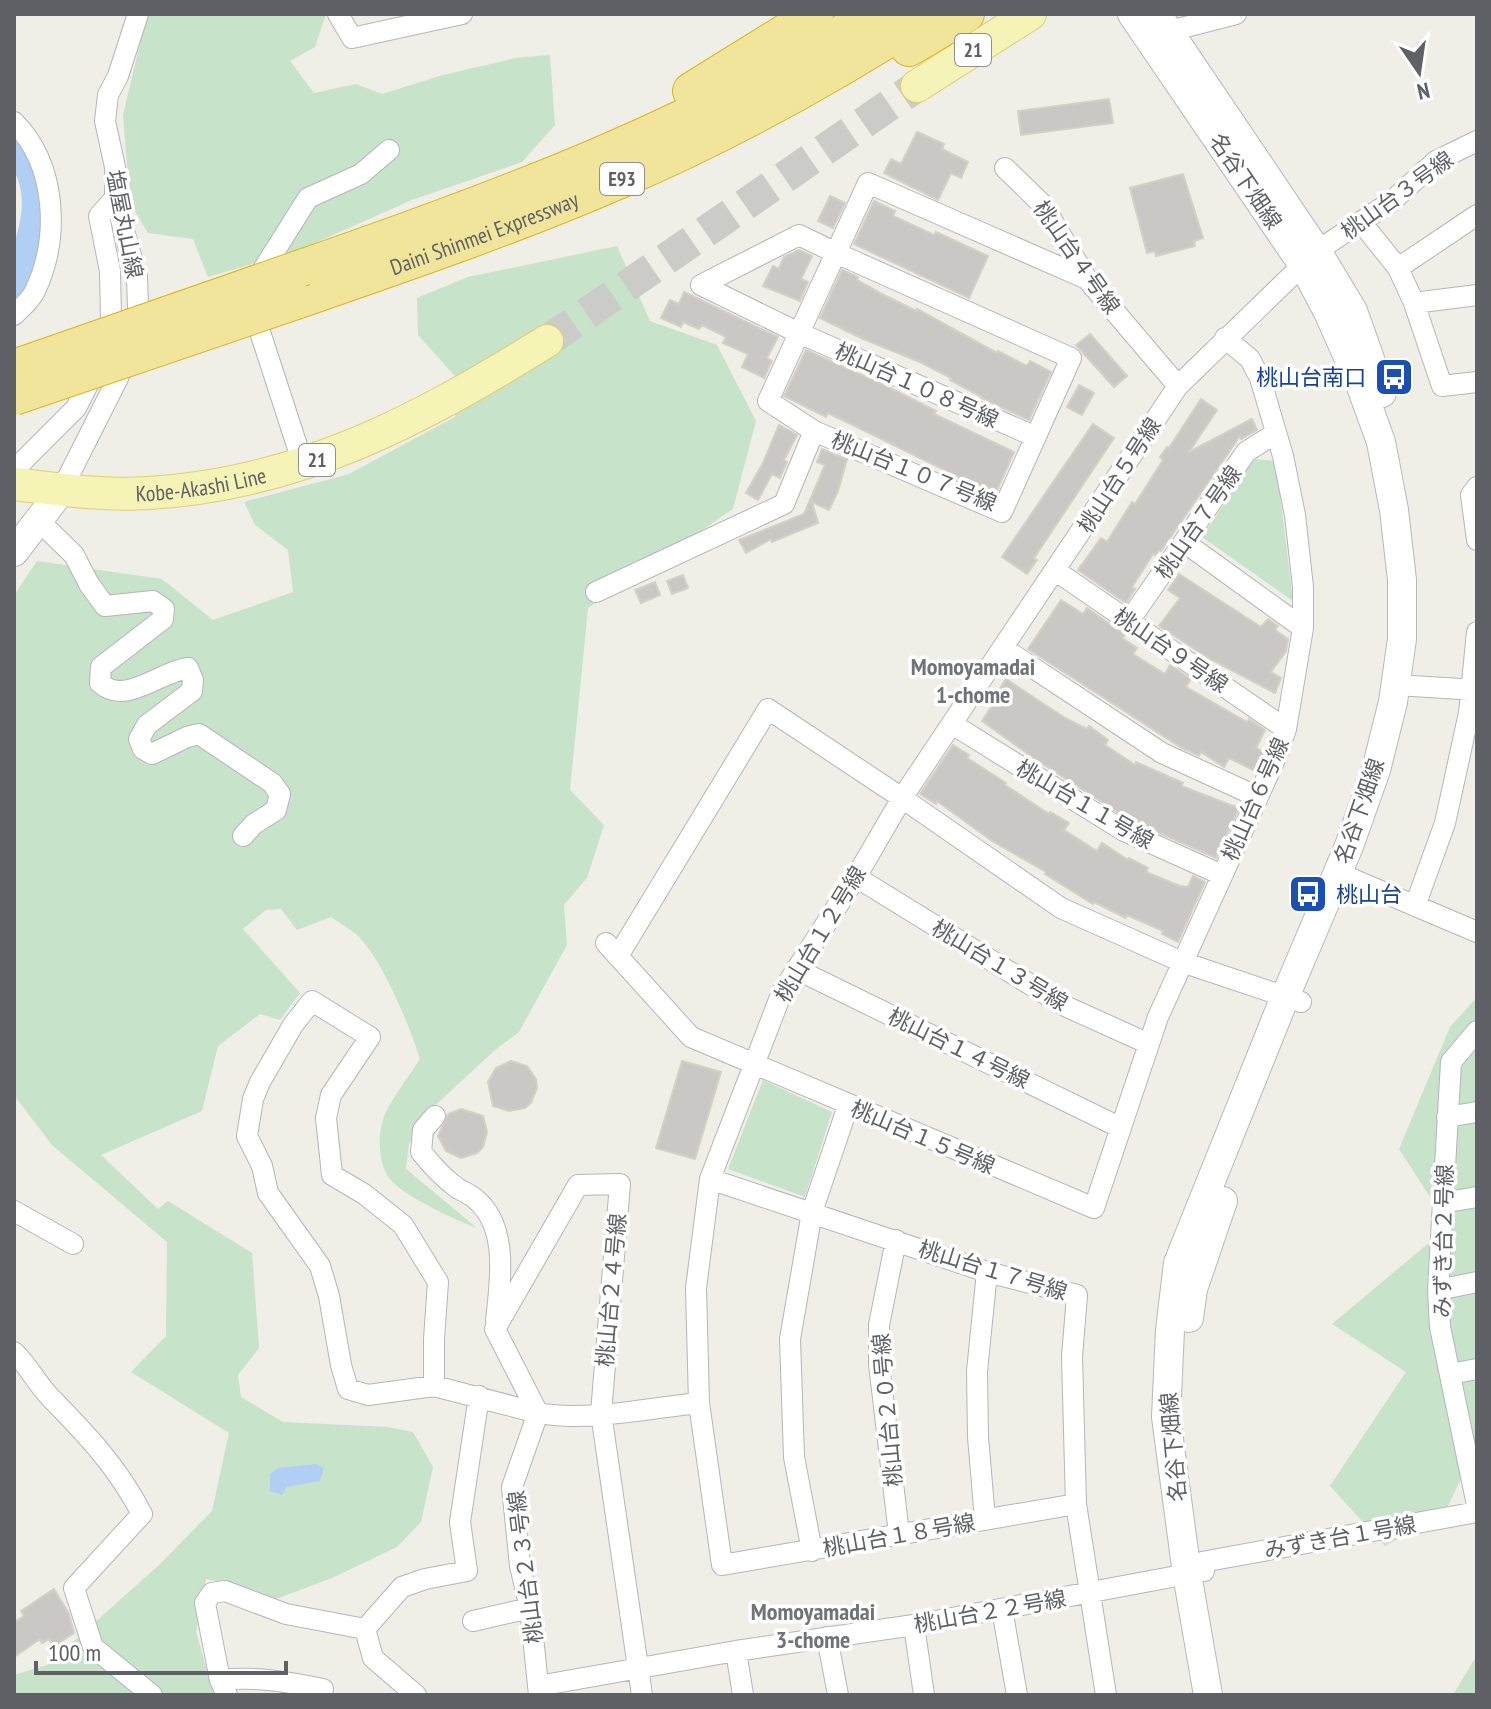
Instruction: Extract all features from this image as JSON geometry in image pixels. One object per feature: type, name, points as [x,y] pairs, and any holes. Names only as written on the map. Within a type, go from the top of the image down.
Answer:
[{"type":"highway","points":[[459,212],[591,149],[815,14]]},
{"type":"highway","name":"Daini Shinmei Expressway","points":[[14,397],[300,284],[459,212],[607,154],[676,123],[803,56],[873,14]]},
{"type":"highway","name":"Daini Shinmei Expressway","points":[[14,368],[550,209],[621,180],[754,116],[928,14]]},
{"type":"highway","points":[[550,209],[637,179],[758,127],[902,52],[966,14]]},
{"type":"main road","name":"21","points":[[917,86],[1030,14]]},
{"type":"main road","name":"Kobe-Akashi Line","points":[[17,479],[61,491],[104,494],[173,491],[226,484],[303,464],[382,435],[432,410],[547,341]]},
{"type":"street","name":"塩屋丸山線","points":[[14,552],[61,491],[118,378],[132,342],[138,309],[137,277],[115,198],[115,167],[105,121],[108,95],[118,76],[138,14]]},
{"type":"street","points":[[338,14],[352,38],[462,14]]},
{"type":"street","name":"名谷下畑線","points":[[1132,14],[1310,258],[1353,311],[1383,399],[1403,478],[1414,553],[1416,641],[1403,686],[1389,778],[1343,876],[1293,1000],[1193,1289],[1186,1338],[1182,1433],[1198,1569],[1208,1695]]},
{"type":"street","points":[[1163,23],[1236,14]]},
{"type":"street","name":"名谷下畑線","points":[[1163,23],[1310,258]]},
{"type":"street","points":[[14,122],[24,132],[47,177],[52,233],[34,293],[14,315]]},
{"type":"street","name":"桃山台３号線","points":[[1310,258],[1392,201],[1436,161],[1477,141]]},
{"type":"street","points":[[303,464],[260,332],[255,299],[264,268],[308,198],[361,174],[389,150]]},
{"type":"street","name":"桃山台４号線","points":[[1005,168],[1043,205],[1087,279],[1178,386]]},
{"type":"street","name":"桃山台１０７号線","points":[[836,253],[1071,358],[1002,512],[814,431],[768,401],[868,183],[1087,279]]},
{"type":"street","points":[[17,479],[76,408],[108,345],[110,271],[99,216],[115,198]]},
{"type":"street","points":[[1398,268],[1477,215]]},
{"type":"street","points":[[1361,222],[1398,268],[1414,303],[1442,386],[1477,382]]},
{"type":"street","name":"桃山台１０８号線","points":[[836,253],[799,235],[701,285],[799,333],[1036,437]]},
{"type":"street","name":"桃山台５号線","points":[[952,724],[1178,386],[1310,258]]},
{"type":"street","points":[[1414,303],[1477,295]]},
{"type":"street","name":"桃山台６号線","points":[[1094,1208],[1149,1044],[1182,962],[1277,755],[1286,729],[1303,628],[1303,587],[1295,515],[1276,433],[1260,378],[1250,359],[1225,338]]},
{"type":"street","points":[[596,592],[784,504],[814,431]]},
{"type":"street","name":"桃山台７号線","points":[[1129,621],[1246,452],[1276,433]]},
{"type":"street","points":[[1477,487],[1471,495],[1477,540]]},
{"type":"street","points":[[38,520],[74,555],[105,606],[153,601],[164,609],[163,619],[101,667],[100,683],[109,691],[124,692],[175,670],[188,668],[193,680],[192,691],[147,725],[139,739],[143,749],[152,754],[199,734],[272,783],[280,794],[276,810],[254,824],[243,836]]},
{"type":"street","points":[[1184,542],[1303,628]]},
{"type":"street","name":"桃山台９号線","points":[[1056,571],[1286,729]]},
{"type":"street","points":[[1415,906],[1445,823],[1474,690],[1477,632]]},
{"type":"street","points":[[1003,648],[1162,753],[1258,797]]},
{"type":"street","points":[[1403,686],[1474,690]]},
{"type":"street","name":"桃山台１５号線","points":[[902,798],[768,709],[612,950],[691,1037],[1094,1208]]},
{"type":"street","name":"桃山台１２号線","points":[[722,1565],[699,1403],[696,1288],[710,1179],[782,992],[856,877],[902,798],[952,724]]},
{"type":"street","name":"桃山台１１号線","points":[[952,724],[1124,831],[1222,875]]},
{"type":"street","points":[[902,798],[1061,908],[1182,962],[1293,1000]]},
{"type":"street","points":[[1343,876],[1477,932]]},
{"type":"street","name":"桃山台１３号線","points":[[856,877],[1065,1006],[1149,1044]]},
{"type":"street","name":"桃山台１４号線","points":[[796,969],[1121,1128]]},
{"type":"street","points":[[434,1386],[438,1282],[403,1225],[364,1194],[332,1175],[326,1118],[331,1095],[370,1037],[312,1001],[293,1025],[260,1082],[253,1099],[247,1136],[262,1166],[268,1193],[320,1266],[348,1389],[368,1395],[434,1386],[552,1416],[699,1403]]},
{"type":"street","name":"みずき台２号線","points":[[1477,1031],[1451,1062],[1438,1290],[1440,1327],[1473,1462],[1477,1505]]},
{"type":"street","points":[[812,1551],[794,1457],[790,1339],[812,1212],[848,1106]]},
{"type":"street","points":[[1447,1117],[1477,1112]]},
{"type":"street","points":[[435,1116],[423,1130],[421,1152],[437,1172],[474,1197],[490,1219],[500,1250],[495,1329],[538,1413]]},
{"type":"street","name":"桃山台１７号線","points":[[710,1179],[987,1272],[1077,1295],[1072,1357],[1076,1504],[1106,1695]]},
{"type":"street","name":"桃山台２４号線","points":[[495,1329],[578,1185],[620,1184],[601,1413],[642,1695]]},
{"type":"street","points":[[1442,1203],[1477,1197]]},
{"type":"street","points":[[14,1211],[73,1244]]},
{"type":"street","name":"桃山台２０号線","points":[[896,1240],[879,1325],[879,1364],[899,1534]]},
{"type":"street","points":[[985,1519],[978,1437],[977,1371],[987,1272]]},
{"type":"street","points":[[1438,1290],[1477,1282]]},
{"type":"street","points":[[14,1352],[47,1394],[99,1448],[125,1482],[142,1514],[74,1588],[93,1647],[152,1695]]},
{"type":"street","points":[[1450,1374],[1477,1369]]},
{"type":"street","points":[[365,1629],[402,1587],[467,1571],[460,1522],[479,1396]]},
{"type":"street","name":"桃山台２３号線","points":[[538,1413],[512,1487],[520,1566],[530,1608],[539,1690]]},
{"type":"street","name":"桃山台１８号線","points":[[722,1565],[1076,1504]]},
{"type":"street","name":"みずき台１号線","points":[[1198,1569],[1477,1512]]},
{"type":"street","name":"名谷下畑線","points":[[1198,1569],[1226,1695]]},
{"type":"street","name":"桃山台２２号線","points":[[539,1690],[638,1668],[914,1625],[1092,1593],[1198,1569]]},
{"type":"street","points":[[323,1689],[265,1680],[224,1687],[205,1603],[212,1593],[225,1591],[286,1614],[365,1629]]},
{"type":"street","points":[[473,1621],[530,1608]]},
{"type":"street","points":[[1002,1609],[1017,1695]]},
{"type":"street","points":[[914,1625],[924,1695]]},
{"type":"street","points":[[365,1629],[373,1658],[416,1695]]},
{"type":"street","points":[[827,1637],[838,1695]]},
{"type":"street","points":[[736,1651],[743,1695]]},
{"type":"green space","points":[[147,14],[326,14],[315,47],[290,61],[314,93],[356,84],[382,94],[443,75],[516,58],[550,55],[555,125],[522,162],[412,200],[299,250],[208,277],[193,239],[148,233],[130,203],[123,115]]},
{"type":"green space","points":[[617,246],[650,321],[717,345],[756,421],[733,509],[588,608],[570,790],[604,825],[587,878],[564,905],[567,945],[519,1032],[428,1112],[409,1143],[406,1169],[477,1228],[418,1200],[396,1185],[386,1172],[380,1146],[383,1120],[420,1059],[402,1011],[376,959],[357,935],[331,917],[297,930],[281,909],[266,910],[243,929],[300,993],[280,1020],[260,1014],[218,1046],[202,1111],[101,1155],[158,1209],[168,1201],[252,1253],[259,1348],[238,1375],[241,1397],[283,1422],[388,1427],[413,1432],[433,1467],[421,1522],[397,1547],[332,1578],[276,1599],[250,1589],[206,1579],[196,1632],[214,1695],[14,1695],[14,1675],[47,1665],[158,1566],[212,1511],[229,1433],[131,1372],[166,1336],[167,1242],[52,1145],[14,1095],[14,595],[37,561],[162,579],[213,620],[293,592],[288,550],[255,525],[244,502],[349,474],[455,417],[460,382],[418,335],[417,298],[468,277]]},
{"type":"green space","points":[[1254,459],[1276,461],[1293,601],[1202,537]]},
{"type":"green space","points":[[1477,997],[1477,1446],[1444,1514],[1385,1546],[1330,1486],[1406,1372],[1332,1324],[1449,1226],[1399,1149],[1450,1027]]},
{"type":"green space","points":[[763,1080],[832,1112],[805,1197],[728,1169]]},
{"type":"green space","points":[[1477,1655],[1477,1695],[1453,1695]]},
{"type":"water","points":[[316,1464],[324,1468],[320,1481],[287,1487],[282,1495],[270,1491],[270,1474],[278,1468]]},
{"type":"building","points":[[1109,99],[1113,123],[1021,135],[1018,111]]},
{"type":"building","points":[[917,132],[944,144],[942,149],[968,162],[961,178],[951,173],[938,200],[884,173],[891,159],[901,164]]},
{"type":"building","points":[[1183,174],[1203,238],[1194,241],[1195,246],[1156,256],[1155,251],[1147,253],[1130,188]]},
{"type":"building","points":[[830,196],[845,203],[833,228],[818,221]]},
{"type":"building","points":[[874,201],[895,211],[893,216],[988,256],[969,298],[854,244]]},
{"type":"building","points":[[799,250],[812,256],[801,279],[808,282],[800,301],[763,286],[773,266],[779,269],[784,257]]},
{"type":"building","points":[[842,270],[997,353],[1027,366],[1030,361],[1051,372],[1029,420],[981,398],[920,362],[820,318]]},
{"type":"building","points":[[684,292],[778,337],[767,358],[772,361],[764,378],[742,367],[748,354],[723,343],[726,337],[702,325],[699,329],[683,322],[681,327],[661,318],[670,300],[679,304]]},
{"type":"building","points":[[1090,334],[1127,376],[1114,387],[1076,345]]},
{"type":"building","points":[[806,350],[882,384],[936,411],[934,414],[1014,452],[995,495],[828,413],[826,417],[784,396]]},
{"type":"building","points":[[1079,385],[1094,393],[1082,415],[1067,407]]},
{"type":"building","points":[[1201,399],[1217,410],[1189,452],[1252,419],[1257,430],[1241,439],[1240,436],[1161,551],[1153,554],[1132,587],[1135,589],[1126,603],[1078,570],[1101,538],[1107,542],[1132,502],[1135,504],[1163,460],[1160,457]]},
{"type":"building","points":[[1093,424],[1114,438],[1034,558],[1037,560],[1027,574],[1002,557]]},
{"type":"building","points":[[779,425],[797,435],[784,460],[787,462],[780,478],[772,474],[758,500],[746,493]]},
{"type":"building","points":[[822,449],[847,459],[829,510],[812,502],[818,523],[772,542],[771,539],[746,553],[739,540],[804,514],[825,465],[817,462]]},
{"type":"building","points":[[1179,574],[1261,627],[1268,619],[1278,626],[1275,630],[1288,639],[1286,651],[1271,672],[1281,678],[1275,693],[1210,659],[1159,626],[1180,598],[1168,590]]},
{"type":"building","points":[[683,575],[688,588],[672,594],[667,581]]},
{"type":"building","points":[[655,582],[660,595],[641,603],[635,590]]},
{"type":"building","points":[[1061,600],[1083,614],[1087,608],[1125,635],[1122,638],[1137,648],[1133,654],[1165,674],[1170,665],[1191,679],[1186,687],[1265,730],[1256,748],[1264,752],[1255,771],[1229,758],[1224,767],[1201,752],[1199,756],[1182,748],[1028,649]]},
{"type":"building","points":[[1006,679],[1065,718],[1087,729],[1089,726],[1108,740],[1105,745],[1135,765],[1136,762],[1183,783],[1181,786],[1239,808],[1216,858],[1130,820],[982,721]]},
{"type":"building","points":[[953,745],[1005,785],[1049,814],[1069,823],[1064,830],[1097,851],[1102,843],[1128,860],[1148,868],[1146,872],[1180,886],[1188,887],[1193,876],[1205,882],[1178,942],[1162,934],[1163,931],[1093,904],[992,841],[937,801],[936,804],[920,794]]},
{"type":"building","points":[[511,1061],[527,1066],[536,1079],[537,1088],[531,1103],[525,1108],[509,1111],[493,1106],[488,1082],[496,1068]]},
{"type":"building","points":[[682,1061],[721,1072],[695,1159],[656,1148]]},
{"type":"building","points":[[461,1109],[483,1116],[487,1132],[483,1147],[477,1153],[461,1158],[446,1151],[438,1136],[448,1114]]},
{"type":"building","points":[[54,1589],[69,1614],[74,1633],[54,1646],[49,1639],[42,1643],[40,1639],[14,1657],[14,1622],[24,1616],[21,1611]]},
{"type":"waterway","points":[[14,145],[27,162],[37,197],[33,233],[14,288]]},
{"type":"tunnel","points":[[547,341],[917,86]]},
{"type":"place","name":"桃山台南口","points":[[1394,377]]},
{"type":"place","name":"桃山台","points":[[1308,894]]},
{"type":"district","name":"Momoyamadai 1-chome","points":[[973,681]]},
{"type":"district","name":"Momoyamadai 3-chome","points":[[813,1626]]}]
